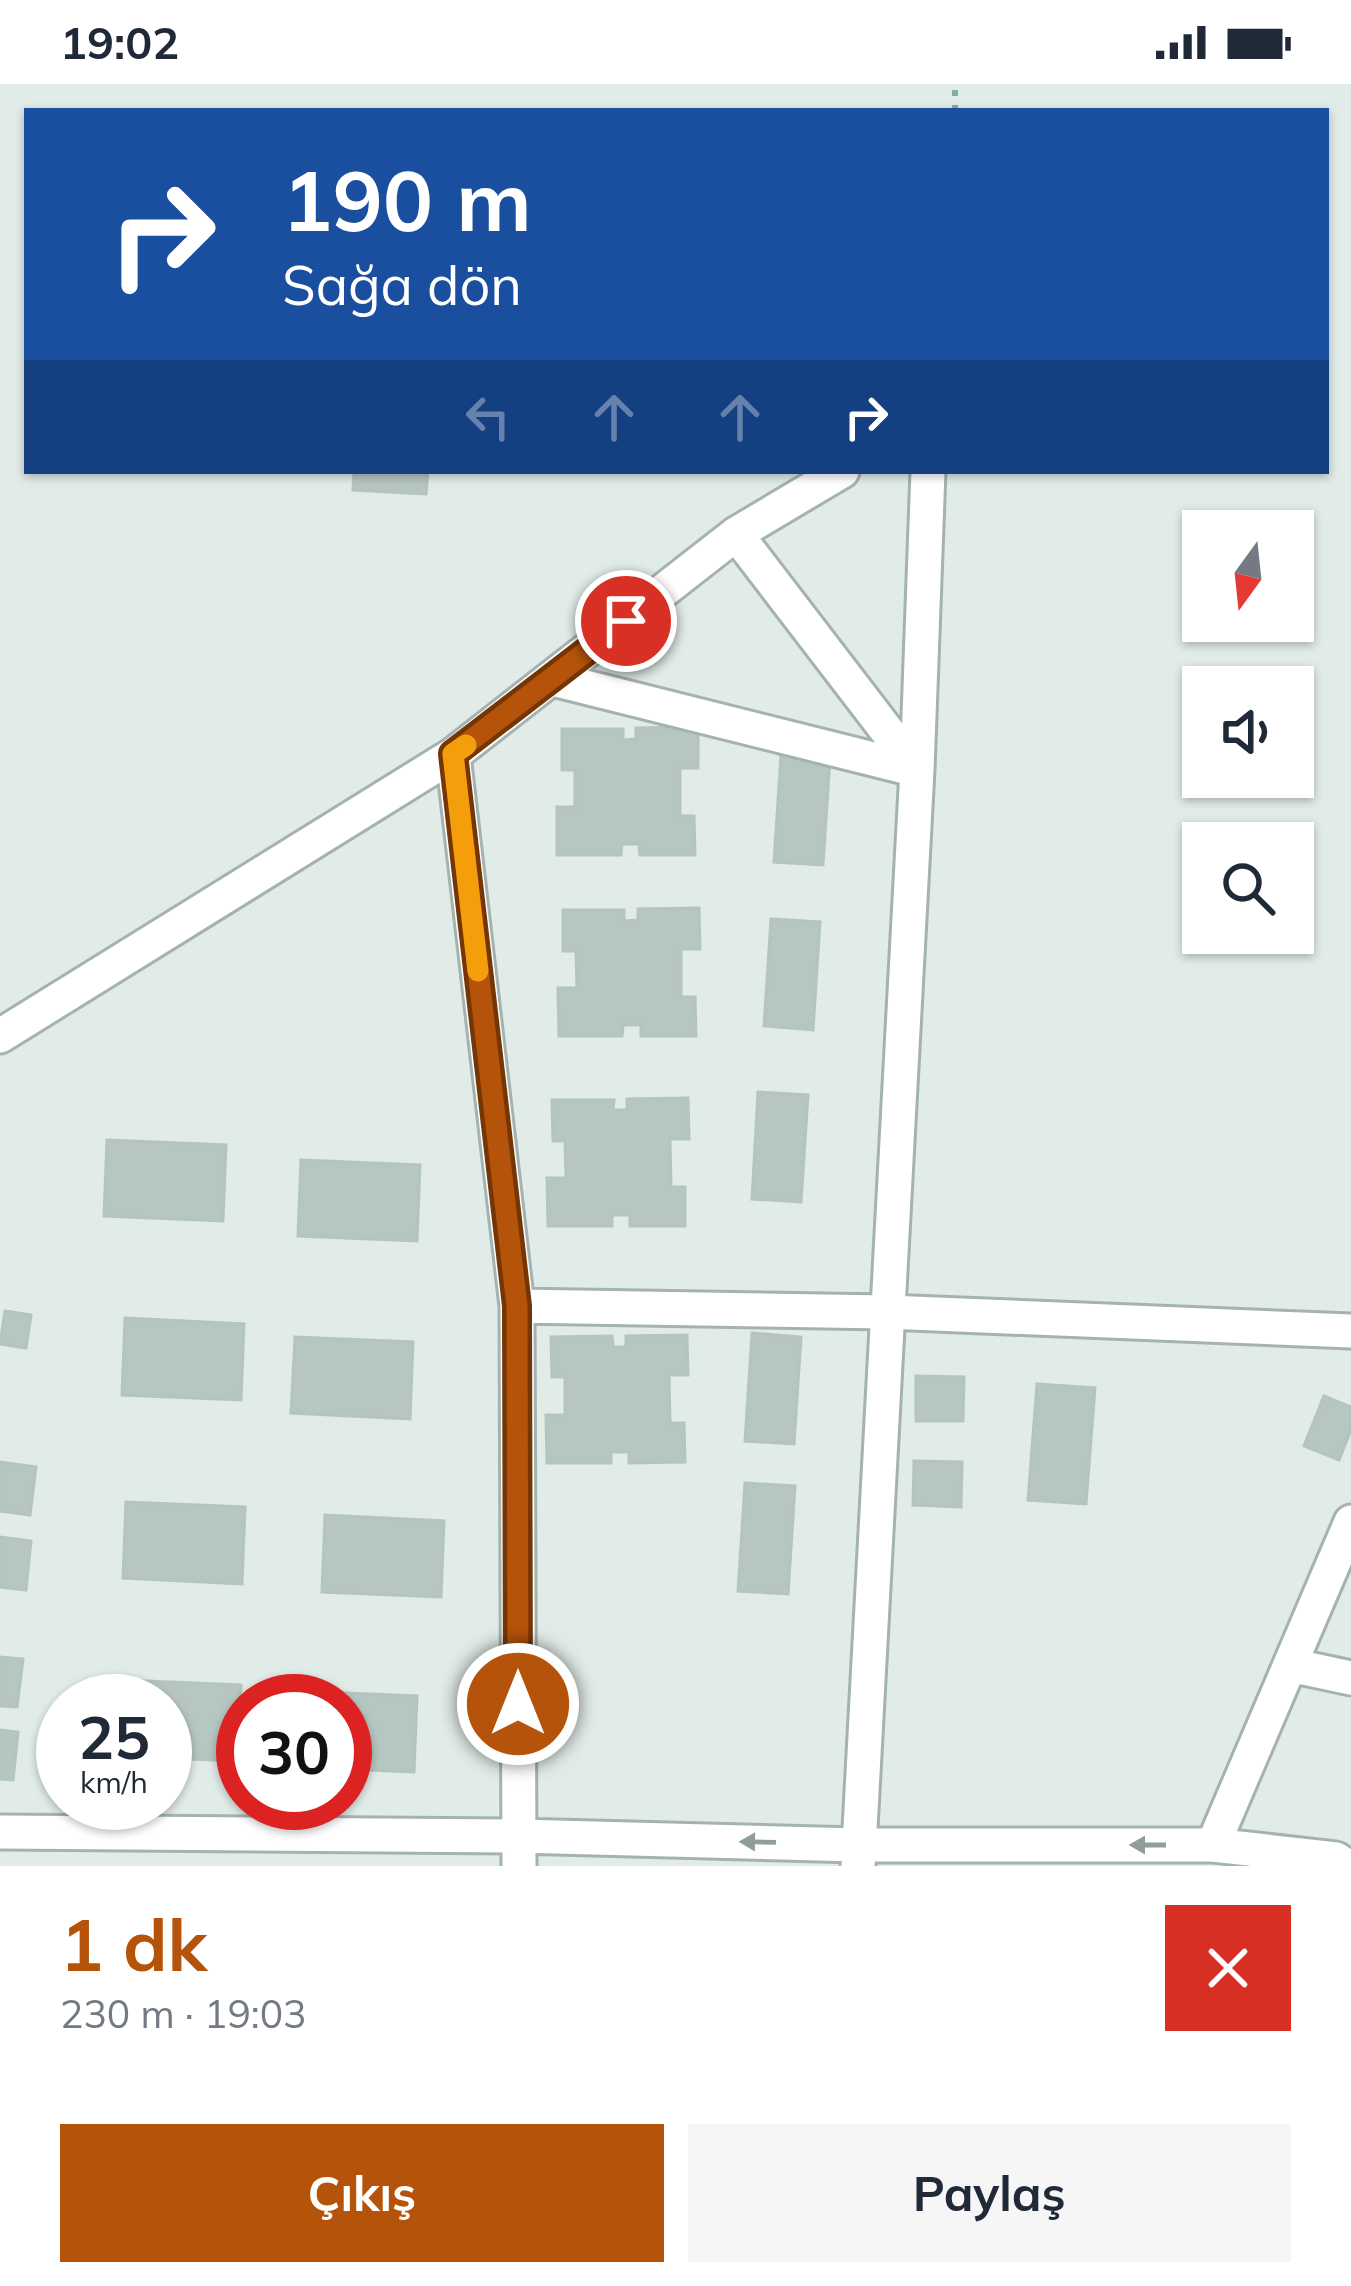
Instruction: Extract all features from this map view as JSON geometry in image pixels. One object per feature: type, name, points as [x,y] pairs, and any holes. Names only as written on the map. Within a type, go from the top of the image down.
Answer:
[{"type":"street","points":[[0,1036],[453,754],[736,534],[837,474]]},
{"type":"street","points":[[858,1855],[917,770],[928,474]]},
{"type":"street","points":[[736,534],[917,770]]},
{"type":"street","points":[[553,679],[917,770]]},
{"type":"street","points":[[453,754],[517,1306],[518,1851]]},
{"type":"street","points":[[517,1306],[886,1312],[1351,1330]]},
{"type":"street","points":[[1213,1845],[1351,1522]]},
{"type":"street","points":[[1290,1665],[1351,1678]]},
{"type":"street","points":[[0,1832],[518,1851],[858,1855],[1213,1845],[1336,1859],[1346,1866]]},
{"type":"building","points":[[354,474],[428,474],[426,494],[353,490]]},
{"type":"building","points":[[698,727],[698,768],[680,768],[680,816],[694,816],[695,855],[640,855],[639,844],[622,844],[621,855],[557,855],[557,807],[575,807],[575,770],[562,770],[562,729],[623,729],[623,740],[636,739],[636,728]]},
{"type":"building","points":[[781,755],[830,758],[823,865],[774,862]]},
{"type":"building","points":[[699,908],[700,949],[681,949],[681,997],[695,997],[696,1036],[641,1036],[641,1025],[623,1025],[622,1036],[559,1036],[558,988],[577,988],[576,951],[563,951],[563,910],[624,910],[624,921],[638,920],[638,909]]},
{"type":"building","points":[[771,919],[820,922],[813,1030],[764,1026]]},
{"type":"building","points":[[758,1092],[808,1095],[801,1202],[752,1199]]},
{"type":"building","points":[[688,1098],[689,1139],[670,1139],[671,1187],[685,1187],[685,1226],[630,1226],[630,1215],[612,1215],[612,1226],[548,1226],[547,1178],[566,1178],[565,1141],[553,1141],[552,1100],[614,1100],[613,1110],[627,1110],[627,1099]]},
{"type":"building","points":[[107,1140],[226,1145],[223,1221],[104,1216]]},
{"type":"building","points":[[301,1160],[420,1165],[417,1241],[298,1236]]},
{"type":"building","points":[[5,1311],[31,1315],[26,1348],[0,1344]]},
{"type":"building","points":[[125,1318],[244,1324],[241,1400],[122,1395]]},
{"type":"building","points":[[752,1333],[801,1337],[794,1444],[745,1441]]},
{"type":"building","points":[[687,1335],[688,1375],[669,1375],[670,1423],[684,1423],[685,1462],[629,1463],[629,1452],[611,1452],[611,1463],[547,1463],[546,1415],[565,1415],[565,1377],[552,1377],[551,1337],[612,1336],[613,1347],[626,1347],[626,1336]]},
{"type":"building","points":[[295,1337],[413,1342],[410,1419],[291,1413]]},
{"type":"building","points":[[916,1376],[964,1377],[963,1421],[916,1421]]},
{"type":"building","points":[[1037,1384],[1095,1388],[1086,1504],[1028,1500]]},
{"type":"building","points":[[1324,1396],[1351,1407],[1351,1430],[1339,1460],[1304,1446]]},
{"type":"building","points":[[914,1461],[962,1462],[961,1507],[913,1505]]},
{"type":"building","points":[[0,1462],[36,1467],[30,1515],[0,1511]]},
{"type":"building","points":[[745,1483],[795,1486],[788,1594],[738,1591]]},
{"type":"building","points":[[126,1502],[245,1507],[242,1584],[123,1578]]},
{"type":"building","points":[[325,1515],[444,1521],[441,1597],[322,1592]]},
{"type":"building","points":[[0,1537],[31,1541],[26,1590],[0,1587]]},
{"type":"building","points":[[0,1657],[23,1659],[17,1707],[0,1706]]},
{"type":"building","points":[[192,1683],[216,1684],[216,1760],[192,1759]]},
{"type":"building","points":[[372,1694],[417,1696],[414,1772],[372,1770]]},
{"type":"building","points":[[0,1730],[18,1732],[13,1780],[0,1779]]},
{"type":"slow traffic","points":[[466,745],[453,754],[478,971]]},
{"type":"route","points":[[518,1704],[517,1306],[453,754],[626,621]]}]
